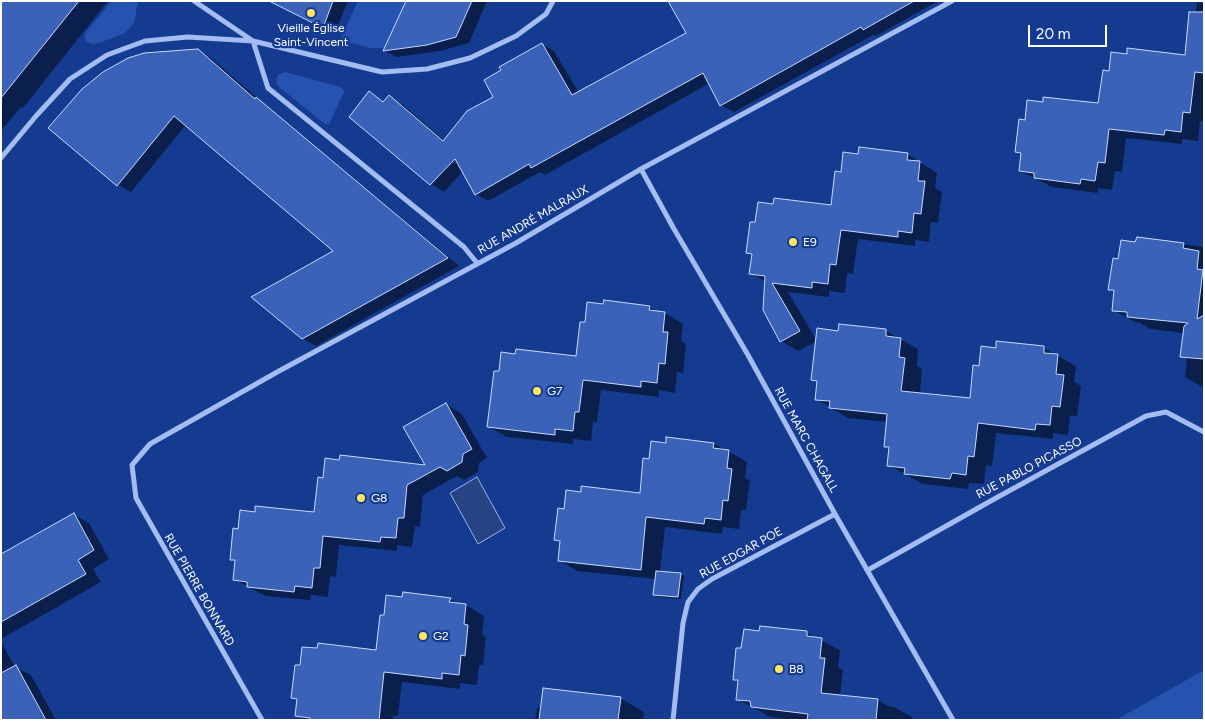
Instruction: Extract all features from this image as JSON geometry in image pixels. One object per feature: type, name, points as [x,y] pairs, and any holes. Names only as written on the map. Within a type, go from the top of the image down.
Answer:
[{"type":"street","points":[[194,1],[253,41],[268,88],[464,247],[477,263]]},
{"type":"street","points":[[1,158],[70,79],[107,55],[145,41],[188,37],[253,41],[382,72],[427,69],[470,58],[516,36],[546,14],[553,1]]},
{"type":"street","name":"RUE ANDRÉ MALRAUX","points":[[132,465],[150,444],[516,243],[641,169],[952,1]]},
{"type":"street","name":"RUE MARC CHAGALL","points":[[641,169],[953,720]]},
{"type":"street","name":"RUE PABLO PICASSO","points":[[868,570],[987,502],[1146,416],[1166,412],[1204,432]]},
{"type":"street","name":"RUE PIERRE BONNARD","points":[[132,465],[136,498],[262,720]]},
{"type":"street","name":"RUE EDGAR POE","points":[[673,720],[683,623],[688,602],[698,589],[712,579],[835,514]]},
{"type":"shaded area","points":[[112,1],[138,1],[134,23],[125,33],[99,43],[92,44],[87,42],[84,37],[86,32]]},
{"type":"shaded area","points":[[358,1],[406,1],[385,48],[371,48],[347,42],[341,38]]},
{"type":"shaded area","points":[[285,72],[343,89],[344,92],[329,124],[325,124],[279,87],[276,83],[277,78],[279,74]]},
{"type":"shaded area","points":[[477,477],[505,528],[478,544],[450,493]]},
{"type":"shaded area","points":[[1204,670],[1204,720],[1116,720]]},
{"type":"building","points":[[1,1],[79,1],[1,98]]},
{"type":"building","name":"Vieille Église Saint-Vincent","points":[[269,1],[333,1],[323,28]]},
{"type":"building","points":[[406,1],[472,1],[456,37],[427,45],[383,51]]},
{"type":"building","points":[[668,1],[914,1],[863,30],[861,27],[720,106],[703,73],[531,168],[529,164],[475,195],[455,159],[430,185],[349,117],[369,91],[383,102],[389,95],[443,141],[467,111],[493,97],[484,80],[501,70],[499,67],[542,43],[572,95],[686,33]]},
{"type":"building","points":[[1189,12],[1204,12],[1204,73],[1195,72],[1190,113],[1183,112],[1181,132],[1165,130],[1164,135],[1109,129],[1105,163],[1098,162],[1095,181],[1081,179],[1080,184],[1034,178],[1034,173],[1019,171],[1021,153],[1015,152],[1019,119],[1025,120],[1027,100],[1043,102],[1043,97],[1098,103],[1103,70],[1109,71],[1111,52],[1127,54],[1127,48],[1185,55]]},
{"type":"building","points":[[198,49],[255,99],[256,97],[448,258],[302,339],[251,297],[333,251],[174,116],[117,186],[48,128],[82,89],[103,72],[128,58],[144,53]]},
{"type":"building","points":[[859,147],[908,153],[907,160],[920,161],[918,181],[925,181],[921,214],[914,213],[912,233],[898,231],[898,237],[841,230],[836,265],[830,264],[828,284],[812,282],[812,288],[772,283],[800,331],[780,342],[763,310],[765,276],[749,274],[752,254],[746,253],[750,222],[755,222],[758,202],[773,204],[774,198],[831,205],[835,171],[841,172],[843,152],[858,154]]},
{"type":"building","points":[[1137,237],[1184,243],[1183,248],[1199,251],[1197,269],[1203,270],[1197,319],[1204,315],[1204,359],[1180,357],[1184,326],[1188,323],[1127,317],[1127,312],[1112,311],[1114,290],[1108,290],[1113,258],[1118,259],[1121,240],[1135,242]]},
{"type":"building","points":[[604,300],[650,306],[649,310],[665,312],[663,332],[668,332],[665,364],[659,363],[657,383],[641,381],[641,387],[583,380],[579,412],[575,412],[573,431],[555,429],[555,435],[487,427],[494,371],[499,371],[501,352],[515,354],[516,349],[576,356],[580,322],[585,322],[587,302],[603,304]]},
{"type":"building","points":[[839,324],[886,329],[886,336],[901,338],[899,357],[905,358],[901,391],[970,398],[973,365],[979,366],[981,346],[996,348],[996,341],[1044,346],[1044,353],[1058,354],[1056,374],[1064,375],[1060,407],[1052,406],[1050,425],[1036,424],[1035,430],[978,423],[974,457],[968,456],[966,475],[952,473],[950,479],[904,474],[905,468],[887,466],[889,447],[884,447],[887,414],[829,408],[830,401],[815,400],[817,381],[811,380],[817,328],[838,331]]},
{"type":"building","points":[[446,403],[472,449],[463,454],[462,462],[447,471],[440,467],[407,485],[404,518],[398,518],[396,538],[381,537],[380,542],[323,536],[320,568],[314,568],[312,588],[295,586],[294,592],[247,587],[247,582],[233,580],[235,560],[230,560],[233,528],[238,529],[240,510],[255,512],[255,506],[314,512],[318,477],[323,478],[325,458],[339,460],[340,455],[425,465],[403,427]]},
{"type":"building","points":[[666,437],[714,443],[713,448],[729,450],[727,468],[732,469],[728,501],[723,500],[721,520],[705,518],[704,524],[646,517],[641,570],[558,561],[560,541],[554,540],[558,508],[564,509],[566,490],[581,492],[581,486],[640,493],[643,458],[649,459],[651,441],[666,443]]},
{"type":"building","points":[[74,513],[94,550],[78,560],[86,574],[1,622],[1,554]]},
{"type":"building","points":[[656,571],[681,573],[678,597],[653,595]]},
{"type":"building","points":[[403,592],[451,598],[449,602],[466,604],[464,624],[468,625],[465,656],[461,655],[459,675],[442,673],[442,679],[384,672],[379,720],[310,720],[310,718],[295,716],[297,699],[291,698],[295,665],[300,665],[302,647],[317,648],[318,643],[376,650],[380,615],[384,615],[386,595],[402,597]]},
{"type":"building","name":"B8","points":[[760,626],[807,631],[807,636],[822,638],[820,658],[825,658],[821,693],[878,699],[876,720],[807,720],[808,714],[751,707],[750,701],[736,700],[738,680],[733,680],[736,648],[741,648],[744,629],[759,631]]},
{"type":"building","points":[[16,665],[46,720],[1,720],[1,673]]},
{"type":"building","points":[[543,688],[621,697],[618,720],[539,720]]},
{"type":"place","name":"Vieille Église Saint-Vincent","points":[[311,13]]},
{"type":"place","name":"E9","points":[[793,242]]},
{"type":"place","name":"G7","points":[[537,391]]},
{"type":"place","name":"G8","points":[[361,498]]},
{"type":"place","name":"G2","points":[[423,636]]},
{"type":"place","name":"B8","points":[[779,669]]}]
